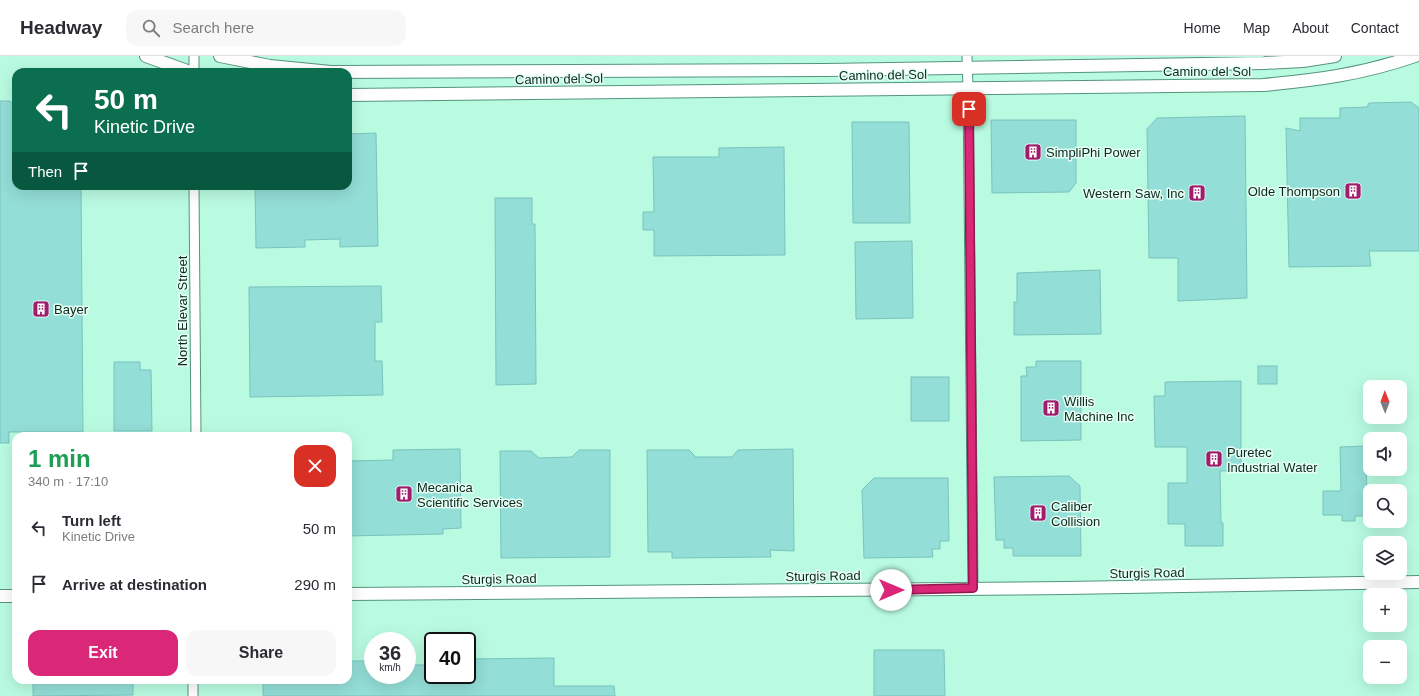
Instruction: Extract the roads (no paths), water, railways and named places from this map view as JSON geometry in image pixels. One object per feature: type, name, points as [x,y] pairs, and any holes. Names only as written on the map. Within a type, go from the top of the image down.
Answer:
[{"type":"street","points":[[146,56],[179,68]]},
{"type":"street","points":[[194,56],[194,68]]},
{"type":"street","name":"Camino del Sol","points":[[220,56],[270,66],[291,68]]},
{"type":"street","name":"Camino del Sol","points":[[352,72],[614,72],[967,62],[1264,63],[1303,61],[1335,56]]},
{"type":"street","name":"Camino del Sol","points":[[352,95],[1263,85],[1302,82],[1343,76],[1384,66],[1415,56]]},
{"type":"street","points":[[967,62],[973,588]]},
{"type":"street","points":[[614,72],[614,92]]},
{"type":"street","name":"North Elevar Street","points":[[194,190],[196,432]]},
{"type":"street","name":"Sturgis Road","points":[[352,594],[1419,582]]},
{"type":"street","points":[[0,596],[12,596]]},
{"type":"street","points":[[193,684],[193,696]]},
{"type":"place","name":"SimpliPhi Power","points":[[1033,152]]},
{"type":"place","name":"Olde Thompson","points":[[1353,191]]},
{"type":"place","name":"Western Saw, Inc","points":[[1197,193]]},
{"type":"place","name":"Bayer","points":[[41,309]]},
{"type":"place","name":"Willis Machine Inc","points":[[1051,408]]},
{"type":"place","name":"Puretec Industrial Water","points":[[1214,459]]},
{"type":"place","name":"Mecanica Scientific Services","points":[[404,494]]},
{"type":"place","name":"Caliber Collision","points":[[1038,513]]}]
